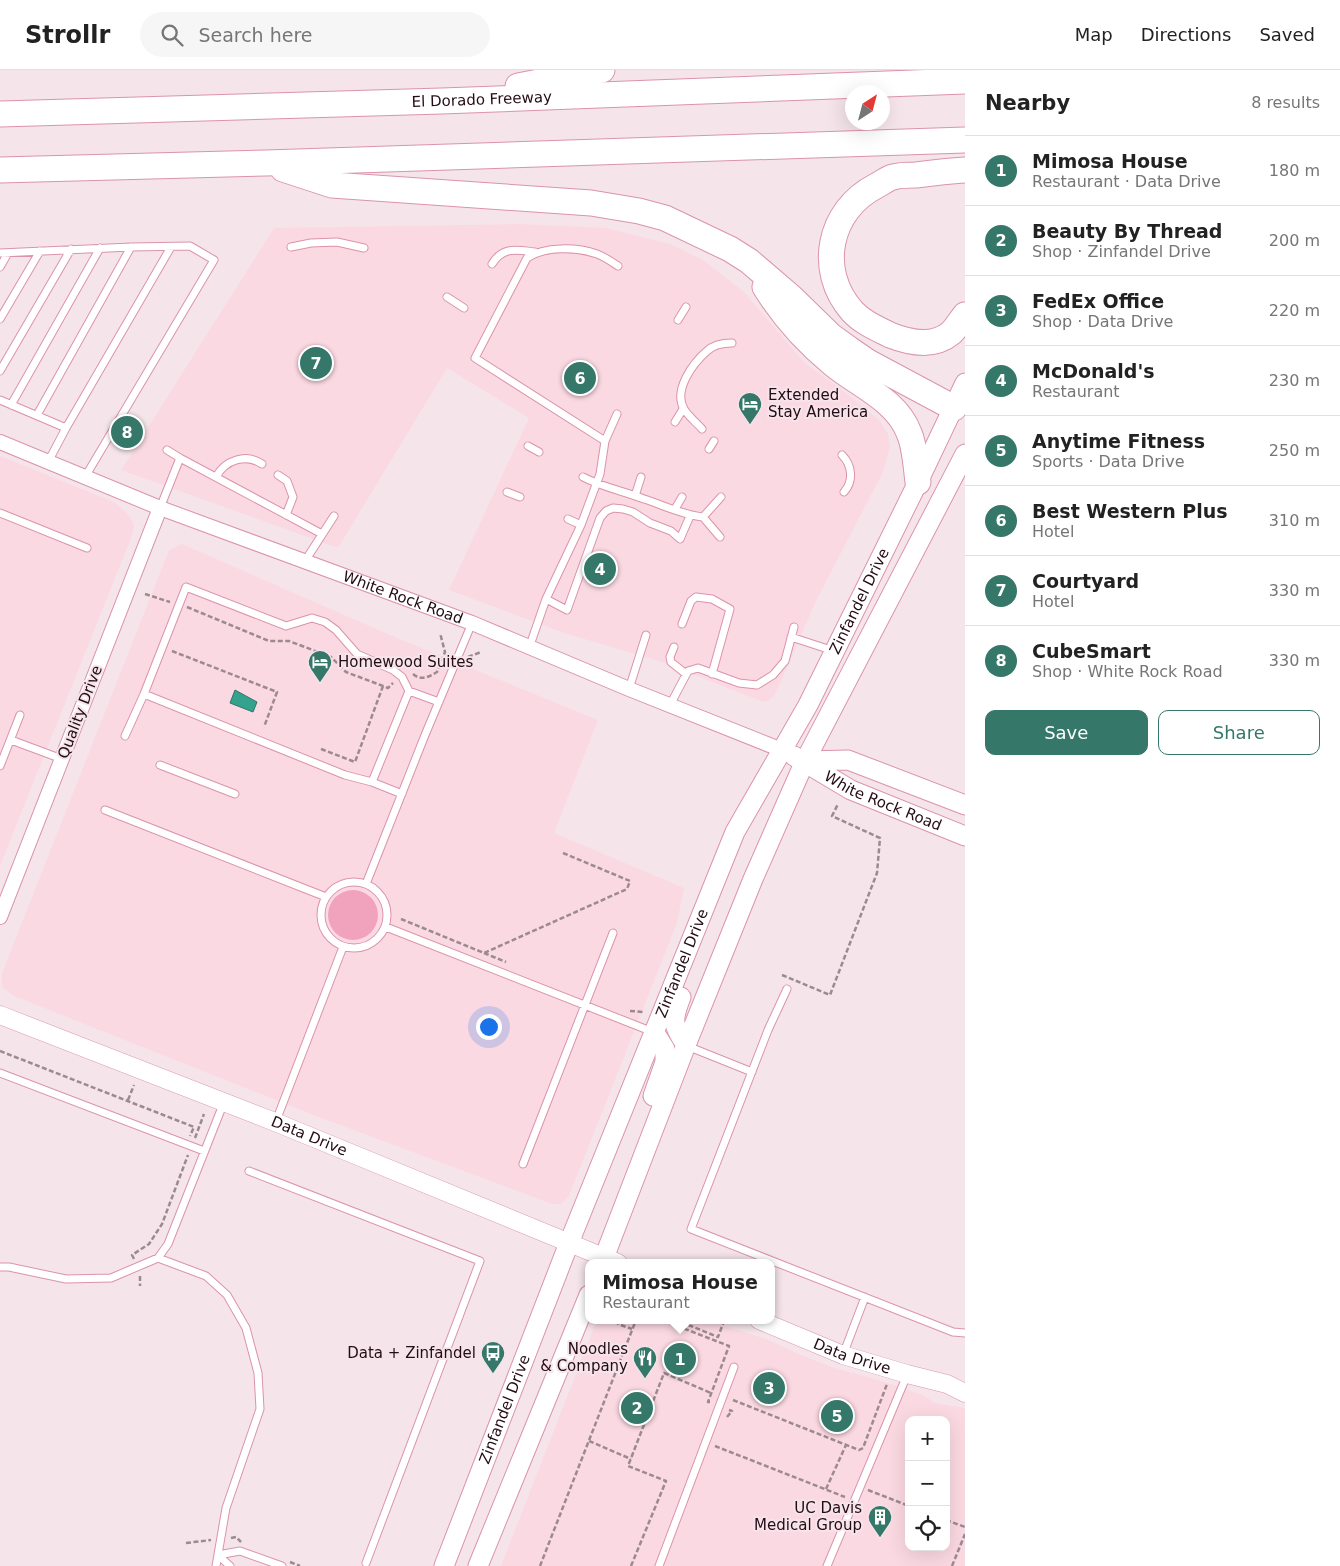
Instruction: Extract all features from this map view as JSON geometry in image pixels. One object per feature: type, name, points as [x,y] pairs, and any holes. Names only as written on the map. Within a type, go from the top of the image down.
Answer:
[{"type":"highway","points":[[442,101],[602,70]]},
{"type":"highway","name":"El Dorado Freeway","points":[[0,114],[442,101],[965,81]]},
{"type":"highway","points":[[0,170],[965,140]]},
{"type":"highway","points":[[266,163],[332,185],[591,202],[665,218],[709,238],[749,261],[791,297],[831,336],[868,362],[961,408]]},
{"type":"highway","points":[[965,170],[893,177],[870,189],[855,200],[843,214],[835,231],[832,247],[832,264],[835,281],[852,311],[875,328],[906,341],[920,343],[938,340],[951,332],[965,315]]},
{"type":"highway","points":[[749,261],[780,311],[815,349],[834,366],[895,410],[909,432],[918,482]]},
{"type":"main road","name":"Zinfandel Drive","points":[[444,1566],[569,1243],[736,832],[808,705],[918,482],[961,408],[965,383]]},
{"type":"main road","name":"Zinfandel Drive","points":[[609,1259],[660,1111],[686,1045],[753,879],[805,761],[965,454]]},
{"type":"main road","name":"White Rock Road","points":[[782,750],[805,761],[851,790],[965,836]]},
{"type":"main road","name":"White Rock Road","points":[[805,761],[848,760],[965,805]]},
{"type":"main road","points":[[686,1045],[676,1031],[674,1021],[677,1008],[721,898],[717,879]]},
{"type":"main road","points":[[655,1033],[665,1049],[665,1062],[653,1096],[660,1111]]},
{"type":"main road","points":[[478,1566],[585,1305]]},
{"type":"street","name":"White Rock Road","points":[[0,442],[160,508],[472,623],[629,689],[782,750]]},
{"type":"street","name":"Quality Drive","points":[[0,917],[160,508]]},
{"type":"street","name":"Data Drive","points":[[0,1016],[275,1122],[604,1259]]},
{"type":"street","name":"Data Drive","points":[[769,1324],[843,1354],[947,1384],[965,1393]]},
{"type":"street","points":[[947,1384],[965,1376]]},
{"type":"lane","points":[[291,247],[311,243],[336,242],[364,248]]},
{"type":"lane","points":[[0,253],[190,246],[214,260],[85,477]]},
{"type":"lane","points":[[37,416],[131,247]]},
{"type":"lane","points":[[48,462],[171,247]]},
{"type":"lane","points":[[11,405],[100,248]]},
{"type":"lane","points":[[0,371],[71,249]]},
{"type":"lane","points":[[492,264],[496,256],[511,249],[535,252],[579,249],[599,254],[618,266]]},
{"type":"lane","points":[[0,319],[40,251]]},
{"type":"lane","points":[[535,252],[527,258],[475,358],[605,441]]},
{"type":"lane","points":[[0,267],[8,253]]},
{"type":"lane","points":[[447,297],[464,308]]},
{"type":"lane","points":[[678,320],[686,307]]},
{"type":"lane","points":[[702,429],[684,409],[680,396],[687,374],[707,350],[722,344],[732,343]]},
{"type":"lane","points":[[0,400],[66,428]]},
{"type":"lane","points":[[675,422],[684,409]]},
{"type":"lane","points":[[529,648],[546,599],[581,524],[600,474],[605,441],[617,414]]},
{"type":"lane","points":[[709,449],[714,441]]},
{"type":"lane","points":[[528,446],[539,452]]},
{"type":"lane","points":[[167,450],[322,534]]},
{"type":"lane","points":[[842,455],[849,462],[851,476],[848,487],[844,492]]},
{"type":"lane","points":[[160,508],[180,458]]},
{"type":"lane","points":[[216,477],[220,469],[234,460],[254,458],[262,464]]},
{"type":"lane","points":[[278,475],[287,481],[293,497],[286,515]]},
{"type":"lane","points":[[583,477],[596,484],[675,509],[690,516],[703,517],[720,537]]},
{"type":"lane","points":[[635,496],[641,477]]},
{"type":"lane","points":[[507,492],[520,498]]},
{"type":"lane","points":[[675,509],[682,497]]},
{"type":"lane","points":[[703,517],[721,497]]},
{"type":"lane","points":[[546,599],[567,610],[600,518],[606,511],[613,508],[633,512],[657,526],[671,531],[680,539],[690,516]]},
{"type":"lane","points":[[0,513],[87,548]]},
{"type":"lane","points":[[305,561],[334,516]]},
{"type":"lane","points":[[568,519],[581,524]]},
{"type":"lane","points":[[125,736],[144,694],[186,587],[286,626],[312,618],[326,622],[358,654],[393,670],[400,676],[409,692],[439,702]]},
{"type":"lane","points":[[682,624],[691,601],[696,597],[712,599],[730,609],[712,674]]},
{"type":"lane","points":[[366,884],[472,623]]},
{"type":"lane","points":[[670,705],[688,671],[698,668],[739,683],[757,685],[773,675],[785,661],[794,627]]},
{"type":"lane","points":[[629,689],[646,635]]},
{"type":"lane","points":[[791,637],[835,651]]},
{"type":"lane","points":[[674,647],[670,657],[671,662],[686,674]]},
{"type":"lane","points":[[372,782],[409,692]]},
{"type":"lane","points":[[144,694],[345,775],[372,782],[402,794]]},
{"type":"lane","points":[[0,766],[20,716]]},
{"type":"lane","points":[[10,740],[62,759]]},
{"type":"lane","points":[[160,765],[235,794]]},
{"type":"lane","points":[[105,810],[326,897]]},
{"type":"lane","points":[[353,882],[366,884],[377,890],[385,901],[388,914],[386,927],[379,938],[368,946],[356,949],[343,946],[332,940],[324,929],[321,916],[323,904],[330,892],[340,884],[353,882]]},
{"type":"lane","points":[[386,927],[655,1033]]},
{"type":"lane","points":[[523,1164],[613,933]]},
{"type":"lane","points":[[275,1122],[343,946]]},
{"type":"lane","points":[[767,1259],[691,1229],[768,1030],[787,989]]},
{"type":"lane","points":[[686,1045],[752,1072]]},
{"type":"lane","points":[[0,1073],[204,1151]]},
{"type":"lane","points":[[0,1267],[9,1266],[66,1279],[110,1278],[158,1258],[168,1244],[224,1102]]},
{"type":"lane","points":[[249,1171],[480,1261],[366,1563]]},
{"type":"lane","points":[[158,1258],[206,1276],[226,1295],[246,1328],[258,1373],[260,1409],[226,1508],[216,1566]]},
{"type":"lane","points":[[775,1262],[953,1332],[965,1333]]},
{"type":"lane","points":[[843,1354],[865,1298]]},
{"type":"lane","points":[[659,1566],[734,1367]]},
{"type":"lane","points":[[826,1566],[907,1374]]},
{"type":"lane","points":[[218,1556],[240,1551],[282,1566]]},
{"type":"lane","points":[[218,1556],[230,1566]]},
{"type":"path","points":[[145,594],[179,605],[269,641],[289,641],[332,657],[346,672],[388,688],[408,667],[419,678],[430,677],[437,672],[445,652],[440,633]]},
{"type":"path","points":[[166,649],[277,692],[264,727]]},
{"type":"path","points":[[321,749],[355,762],[383,686]]},
{"type":"path","points":[[782,975],[830,995],[877,873],[880,838],[832,816],[838,804]]},
{"type":"path","points":[[401,919],[484,953],[627,889],[630,881],[563,853]]},
{"type":"path","points":[[0,1051],[194,1127],[190,1138],[194,1140],[204,1114]]},
{"type":"path","points":[[128,1101],[134,1086]]},
{"type":"path","points":[[140,1286],[141,1280],[132,1255],[149,1244],[162,1224],[192,1146]]},
{"type":"path","points":[[618,1324],[632,1329]]},
{"type":"path","points":[[540,1566],[634,1324]]},
{"type":"path","points":[[681,1324],[680,1327],[729,1346],[708,1402],[732,1411],[723,1421]]},
{"type":"path","points":[[686,1324],[718,1337],[723,1324]]},
{"type":"path","points":[[631,1566],[666,1481],[628,1466],[664,1373],[711,1393]]},
{"type":"path","points":[[735,1394],[733,1401],[859,1450],[863,1448],[888,1381]]},
{"type":"path","points":[[717,1438],[714,1446],[860,1504],[866,1490],[905,1505]]},
{"type":"path","points":[[589,1441],[631,1459]]},
{"type":"path","points":[[826,1489],[846,1445]]},
{"type":"path","points":[[950,1521],[965,1527]]},
{"type":"path","points":[[952,1566],[965,1534]]},
{"type":"shaded area","points":[[519,224],[606,228],[670,244],[703,260],[744,292],[805,363],[880,421],[888,434],[890,447],[883,472],[816,601],[774,696],[768,701],[763,702],[662,662],[564,633],[449,590],[529,418],[447,368],[338,548],[121,470],[274,228]]},
{"type":"shaded area","points":[[0,456],[114,502],[128,514],[134,524],[133,533],[0,866]]},
{"type":"shaded area","points":[[182,544],[397,638],[598,720],[554,833],[684,888],[677,923],[569,1196],[561,1204],[552,1204],[311,1114],[14,996],[2,987],[2,973],[169,550]]},
{"type":"shaded area","points":[[235,690],[257,702],[253,712],[230,703]]},
{"type":"shaded area","points":[[348,890],[358,890],[371,897],[378,910],[378,920],[371,933],[358,940],[348,940],[339,936],[332,929],[328,920],[328,910],[332,901],[339,894]]},
{"type":"shaded area","points":[[595,1324],[722,1325],[766,1339],[834,1368],[923,1395],[935,1403],[965,1408],[965,1566],[501,1566]]},
{"type":"place","name":"Courtyard","points":[[316,363]]},
{"type":"place","name":"Best Western Plus","points":[[580,378]]},
{"type":"place","name":"Extended Stay America","points":[[750,425]]},
{"type":"place","name":"CubeSmart","points":[[127,432]]},
{"type":"place","name":"McDonald's","points":[[600,569]]},
{"type":"place","name":"Homewood Suites","points":[[320,683]]},
{"type":"place","name":"Mimosa House","points":[[680,1359]]},
{"type":"place","name":"Data + Zinfandel","points":[[493,1374]]},
{"type":"place","name":"Noodles & Company","points":[[645,1379]]},
{"type":"place","name":"FedEx Office","points":[[769,1388]]},
{"type":"place","name":"Beauty By Thread","points":[[637,1408]]},
{"type":"place","name":"Anytime Fitness","points":[[837,1416]]},
{"type":"place","name":"UC Davis Medical Group","points":[[880,1538]]}]
